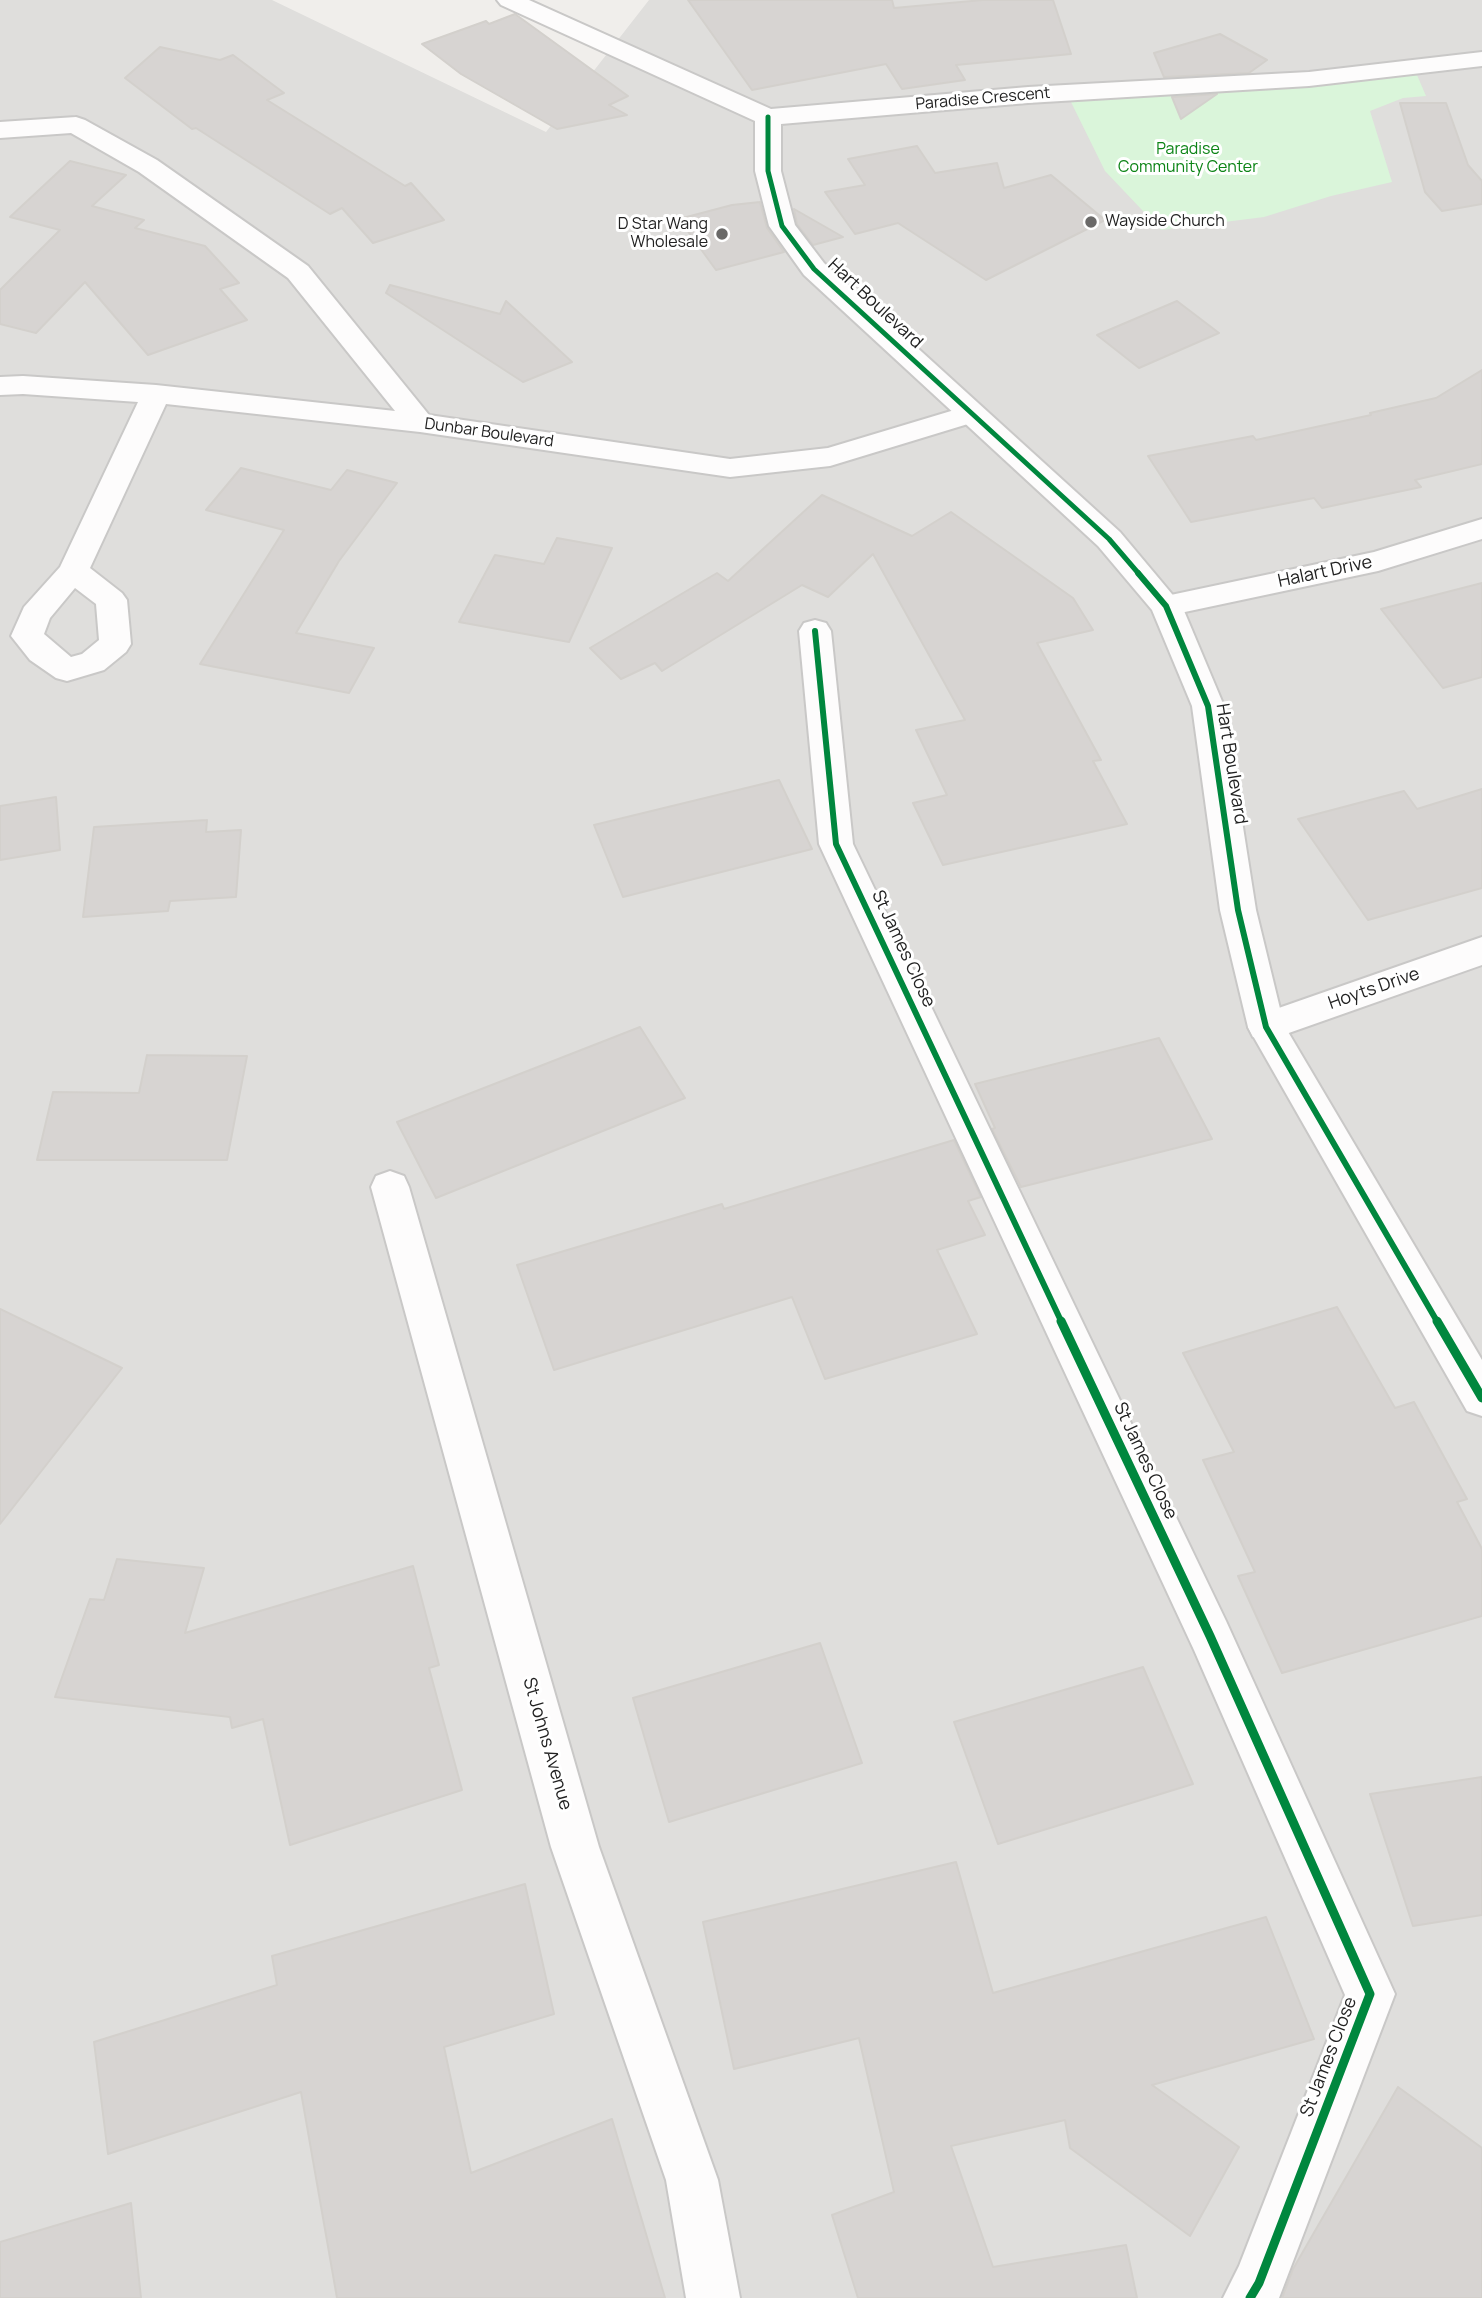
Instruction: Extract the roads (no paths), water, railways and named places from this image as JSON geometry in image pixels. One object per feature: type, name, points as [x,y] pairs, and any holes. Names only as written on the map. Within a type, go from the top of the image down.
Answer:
[{"type":"street","name":"Paradise Crescent","points":[[509,0],[768,117],[1028,95],[1309,79],[1482,59]]},
{"type":"street","name":"Hart Boulevard","points":[[768,117],[768,170],[782,226],[814,269],[1109,539],[1166,606],[1208,706],[1238,910],[1266,1027],[1482,1398]]},
{"type":"street","points":[[0,130],[76,125],[148,166],[298,272],[420,422]]},
{"type":"street","name":"Dunbar Boulevard","points":[[0,386],[156,394],[420,422],[730,468],[830,457],[971,414]]},
{"type":"street","points":[[73,571],[156,394]]},
{"type":"street","name":"Halart Drive","points":[[1166,606],[1378,561],[1482,529]]},
{"type":"street","name":"St James Close","points":[[815,631],[836,844],[1210,1636],[1370,1994],[1259,2283],[1250,2298]]},
{"type":"street","name":"Hoyts Drive","points":[[1266,1027],[1482,951]]},
{"type":"street","name":"St Johns Avenue","points":[[390,1187],[575,1847],[692,2180],[713,2298]]},
{"type":"place","name":"Wayside Church","points":[[1091,222]]},
{"type":"place","name":"D Star Wang Wholesale","points":[[722,234]]},
{"type":"park label","name":"Paradise Community Center","points":[[1188,159]]}]
